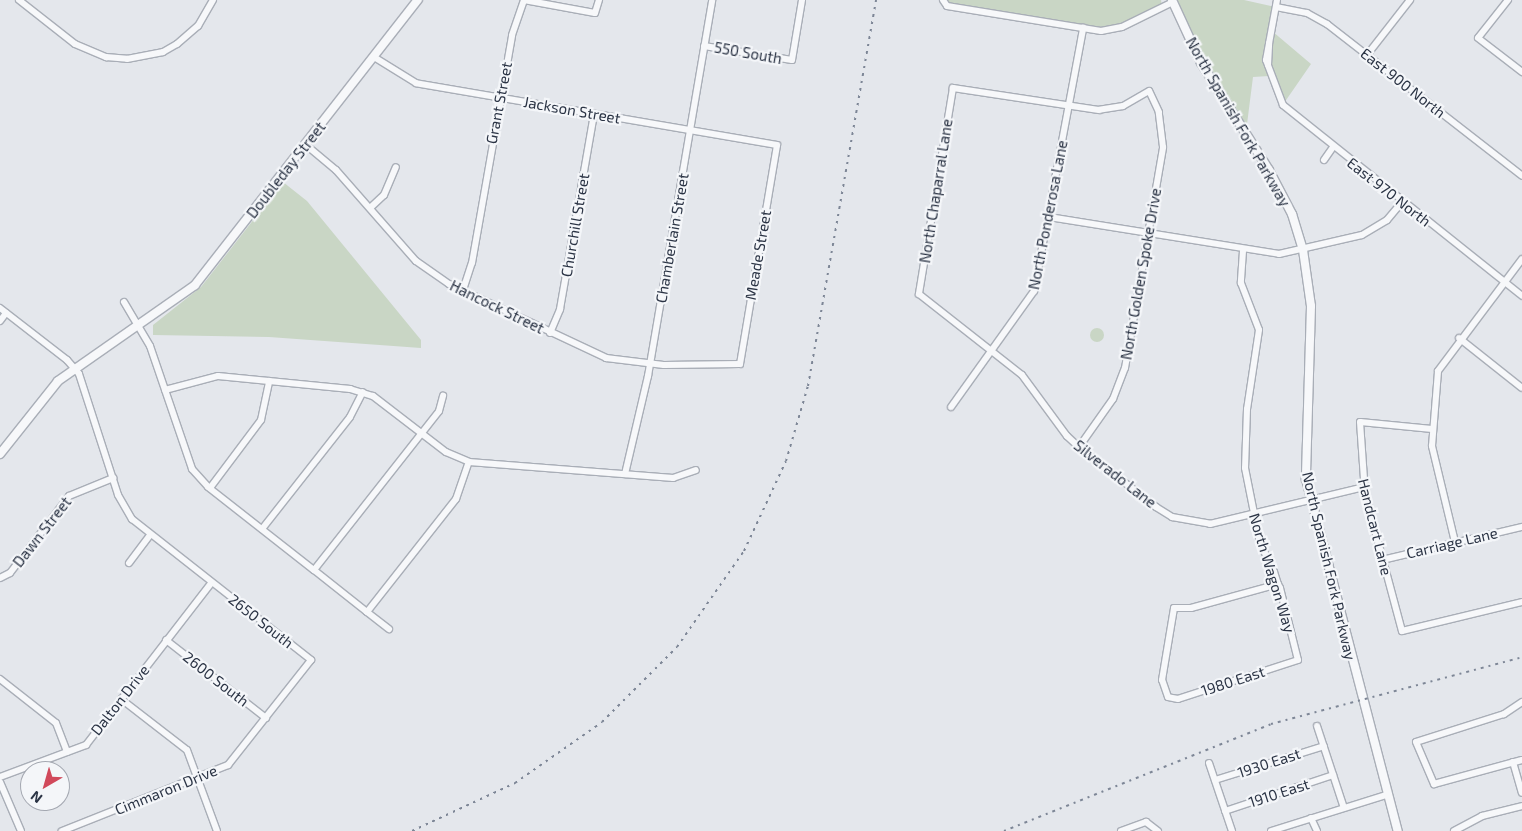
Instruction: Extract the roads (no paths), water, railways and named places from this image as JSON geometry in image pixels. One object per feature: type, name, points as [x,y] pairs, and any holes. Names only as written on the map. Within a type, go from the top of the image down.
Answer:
[{"type":"street","points":[[19,0],[75,44],[106,57],[145,57],[187,37],[213,0]]},
{"type":"street","name":"Doubleday Street","points":[[0,454],[50,388],[75,368],[140,327],[201,278],[418,0]]},
{"type":"street","name":"Grant Street","points":[[463,290],[472,263],[512,35],[524,0],[595,13],[599,0]]},
{"type":"street","name":"Chamberlain Street","points":[[625,474],[650,364],[712,0]]},
{"type":"street","name":"550 South","points":[[704,46],[792,60],[802,0]]},
{"type":"street","points":[[1367,55],[1410,0]]},
{"type":"street","points":[[943,2],[1083,28],[1112,30],[1172,1]]},
{"type":"street","name":"North Spanish Fork Parkway","points":[[1172,1],[1201,63],[1270,170],[1292,214],[1303,250],[1311,306],[1304,442],[1311,501],[1386,795],[1398,831]]},
{"type":"street","points":[[1506,1],[1478,38],[1522,72]]},
{"type":"street","name":"East 900 North","points":[[1277,3],[1318,18],[1522,176]]},
{"type":"street","name":"East 970 North","points":[[1277,3],[1269,43],[1269,76],[1293,116],[1522,296]]},
{"type":"street","name":"North Ponderosa Lane","points":[[951,407],[993,352],[1034,291],[1083,28]]},
{"type":"street","name":"Jackson Street","points":[[374,57],[416,83],[777,145]]},
{"type":"street","name":"North Chaparral Lane","points":[[919,294],[953,88],[1068,106]]},
{"type":"street","name":"North Golden Spoke Drive","points":[[1068,106],[1112,109],[1149,91],[1164,128],[1148,235],[1120,385],[1079,447]]},
{"type":"street","name":"Churchill Street","points":[[550,333],[560,309],[594,114]]},
{"type":"street","name":"Hancock Street","points":[[306,145],[336,170],[424,269],[463,290],[606,358],[650,364],[740,364]]},
{"type":"street","name":"Meade Street","points":[[740,364],[777,145]]},
{"type":"street","points":[[1324,160],[1333,147]]},
{"type":"street","points":[[370,208],[384,195],[396,167]]},
{"type":"street","points":[[1049,217],[1243,251],[1303,250],[1362,235],[1387,220],[1402,202]]},
{"type":"street","name":"North Wagon Way","points":[[1243,251],[1241,283],[1259,330],[1243,445],[1260,543],[1278,584],[1298,660]]},
{"type":"street","points":[[1455,542],[1432,454],[1432,429],[1438,371],[1459,338],[1522,259]]},
{"type":"street","name":"Silverado Lane","points":[[919,294],[1022,375],[1057,425],[1079,447],[1172,517],[1210,524],[1254,515],[1364,487]]},
{"type":"street","points":[[124,302],[140,327],[165,390],[188,462],[210,488],[389,629]]},
{"type":"street","points":[[0,308],[75,368]]},
{"type":"street","points":[[0,321],[6,313]]},
{"type":"street","points":[[1459,338],[1522,388]]},
{"type":"street","name":"2650 South","points":[[75,368],[127,513],[150,535],[311,660]]},
{"type":"street","points":[[165,390],[211,377],[269,380],[363,392],[446,452],[469,462],[678,478],[696,470]]},
{"type":"street","points":[[210,488],[261,420],[269,380]]},
{"type":"street","points":[[262,529],[350,417],[363,392]]},
{"type":"street","points":[[314,570],[421,434],[438,411],[443,396]]},
{"type":"street","name":"Handcart Lane","points":[[1432,429],[1360,422],[1364,487],[1402,631],[1522,602]]},
{"type":"street","points":[[366,612],[456,499],[469,462]]},
{"type":"street","name":"Dawn Street","points":[[0,578],[10,573],[74,492],[113,478]]},
{"type":"street","name":"Carriage Lane","points":[[1382,560],[1522,526]]},
{"type":"street","points":[[129,563],[150,535]]},
{"type":"street","name":"Dalton Drive","points":[[0,777],[86,745],[211,582]]},
{"type":"street","name":"1980 East","points":[[1278,584],[1191,608],[1174,608],[1162,680],[1168,697],[1178,699],[1298,660]]},
{"type":"street","name":"2600 South","points":[[166,640],[266,718]]},
{"type":"street","name":"Cimmaron Drive","points":[[62,831],[228,765],[311,660]]},
{"type":"street","points":[[0,679],[56,723],[67,752]]},
{"type":"street","points":[[121,699],[187,750],[218,831]]},
{"type":"street","points":[[1522,702],[1504,714],[1416,742],[1434,784],[1522,760]]},
{"type":"street","points":[[1317,726],[1344,808]]},
{"type":"street","name":"1930 East","points":[[1215,780],[1324,746]]},
{"type":"street","points":[[1513,762],[1522,793]]},
{"type":"street","points":[[1209,763],[1232,831]]},
{"type":"street","name":"1910 East","points":[[1225,811],[1333,776]]},
{"type":"street","points":[[0,782],[21,831]]},
{"type":"street","points":[[1271,831],[1386,795]]},
{"type":"street","points":[[1454,830],[1522,806]]},
{"type":"street","points":[[1311,818],[1317,831]]},
{"type":"street","points":[[1121,831],[1146,822],[1158,831]]},
{"type":"railway","points":[[412,831],[515,783],[602,722],[677,647],[744,551],[786,461],[808,386],[876,0]]},
{"type":"railway","points":[[1004,831],[1271,724],[1522,657]]}]
